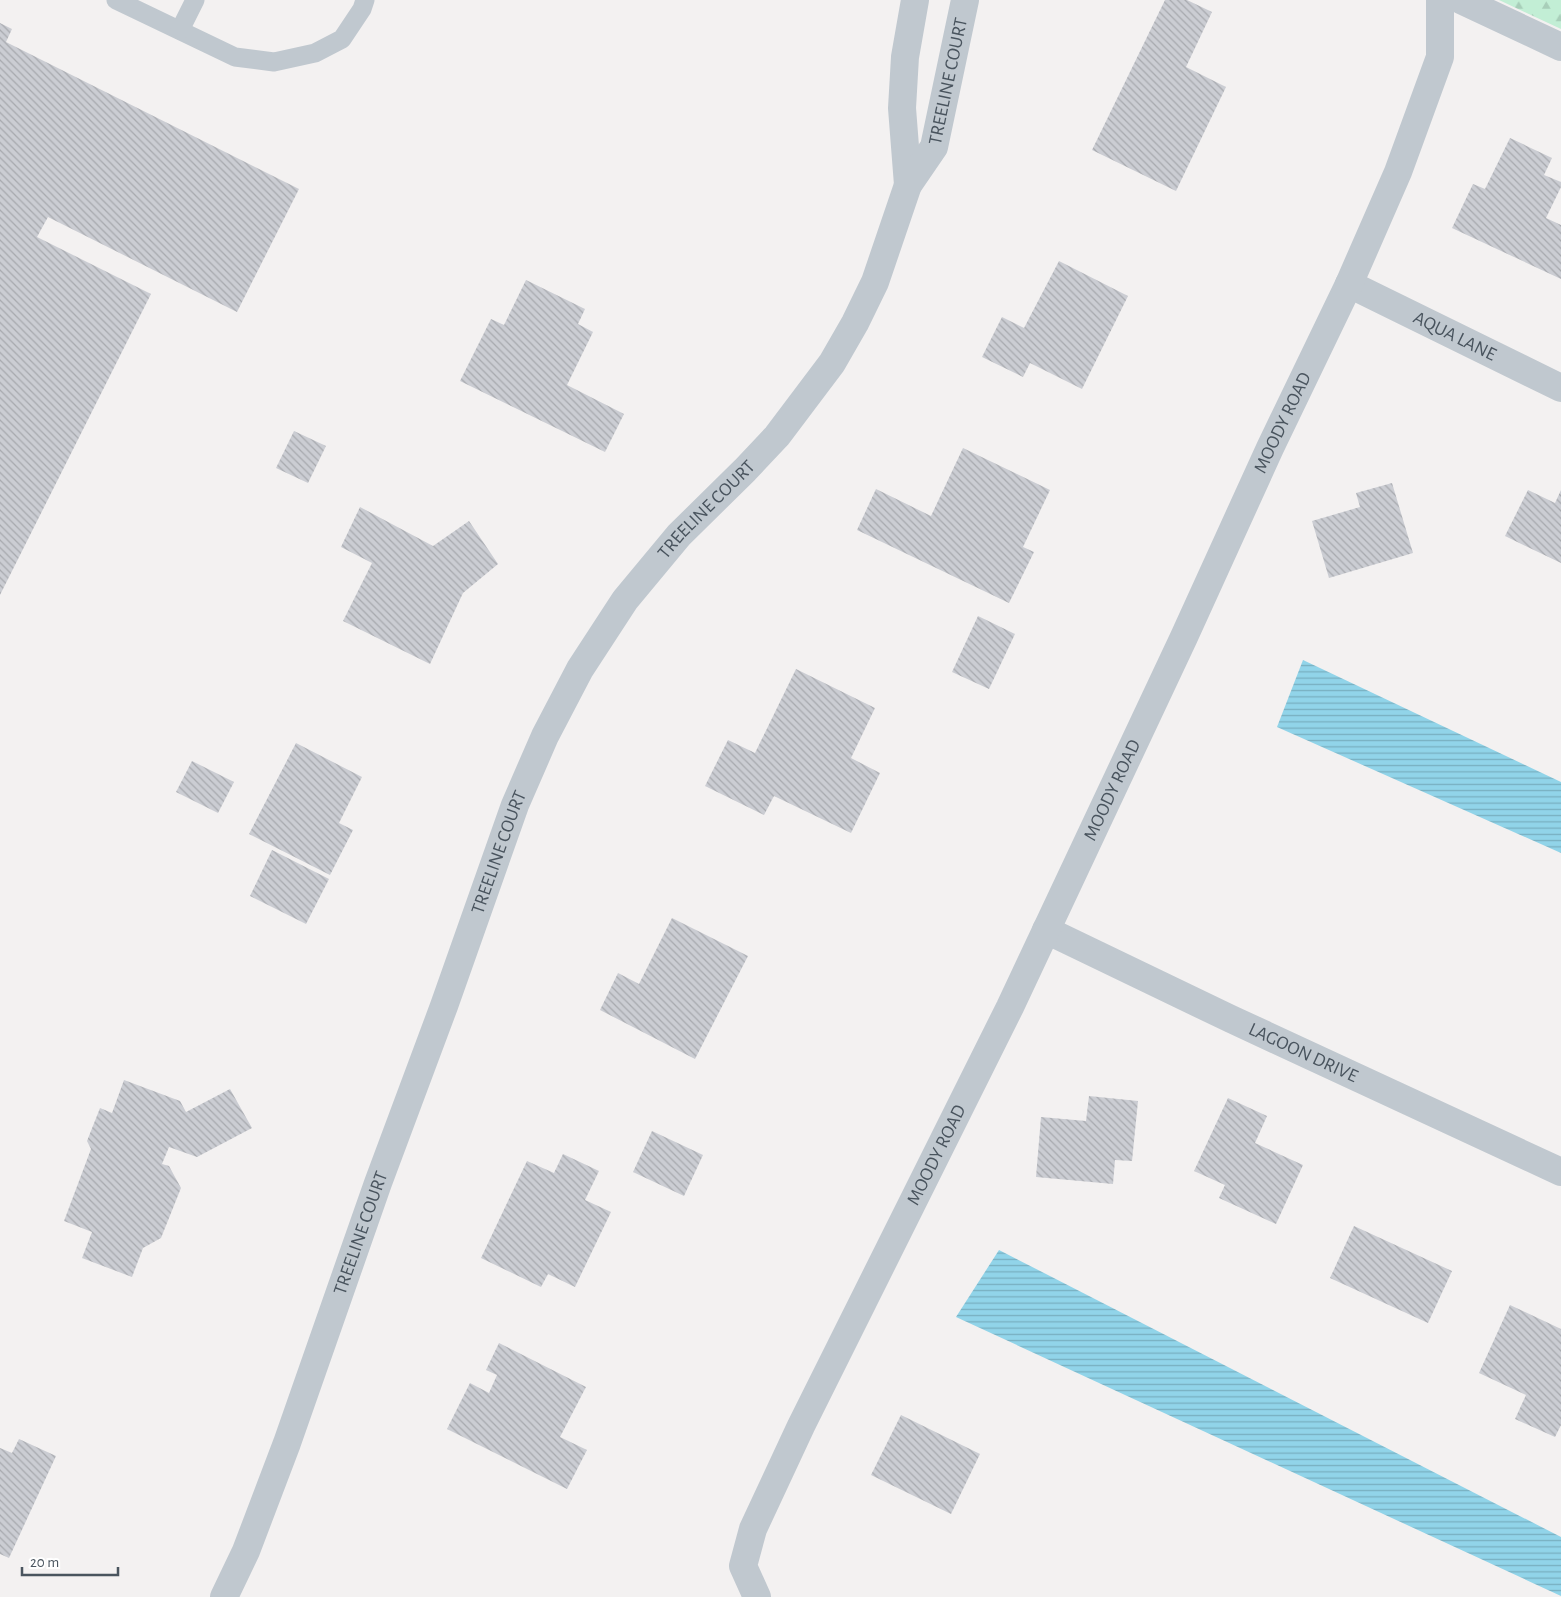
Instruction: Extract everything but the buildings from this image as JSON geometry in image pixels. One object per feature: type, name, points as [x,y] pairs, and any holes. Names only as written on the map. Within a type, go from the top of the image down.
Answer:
[{"type":"street","name":"TREELINE COURT","points":[[908,185],[902,108],[905,57],[915,0]]},
{"type":"street","name":"TREELINE COURT","points":[[224,1597],[246,1551],[287,1444],[378,1183],[444,1006],[515,805],[544,736],[580,669],[625,600],[678,536],[777,436],[832,363],[855,323],[875,282],[908,185],[934,147],[965,0]]},
{"type":"street","name":"MOODY ROAD","points":[[756,1597],[744,1566],[753,1529],[801,1426],[1005,1016],[1184,637],[1270,448],[1349,284],[1398,172],[1440,58],[1440,0]]},
{"type":"street","points":[[1461,0],[1561,47]]},
{"type":"street","name":"AQUA LANE","points":[[1349,284],[1561,388]]},
{"type":"street","name":"LAGOON DRIVE","points":[[1046,930],[1231,1019],[1561,1172]]},
{"type":"lane","points":[[116,0],[235,57],[274,62],[315,53],[342,39],[366,0]]},
{"type":"lane","points":[[180,30],[195,0]]},
{"type":"green space","points":[[1499,0],[1561,0],[1561,29]]},
{"type":"water","points":[[1303,660],[1561,782],[1561,853],[1277,727]]},
{"type":"water","points":[[999,1250],[1561,1537],[1561,1596],[956,1317]]}]
